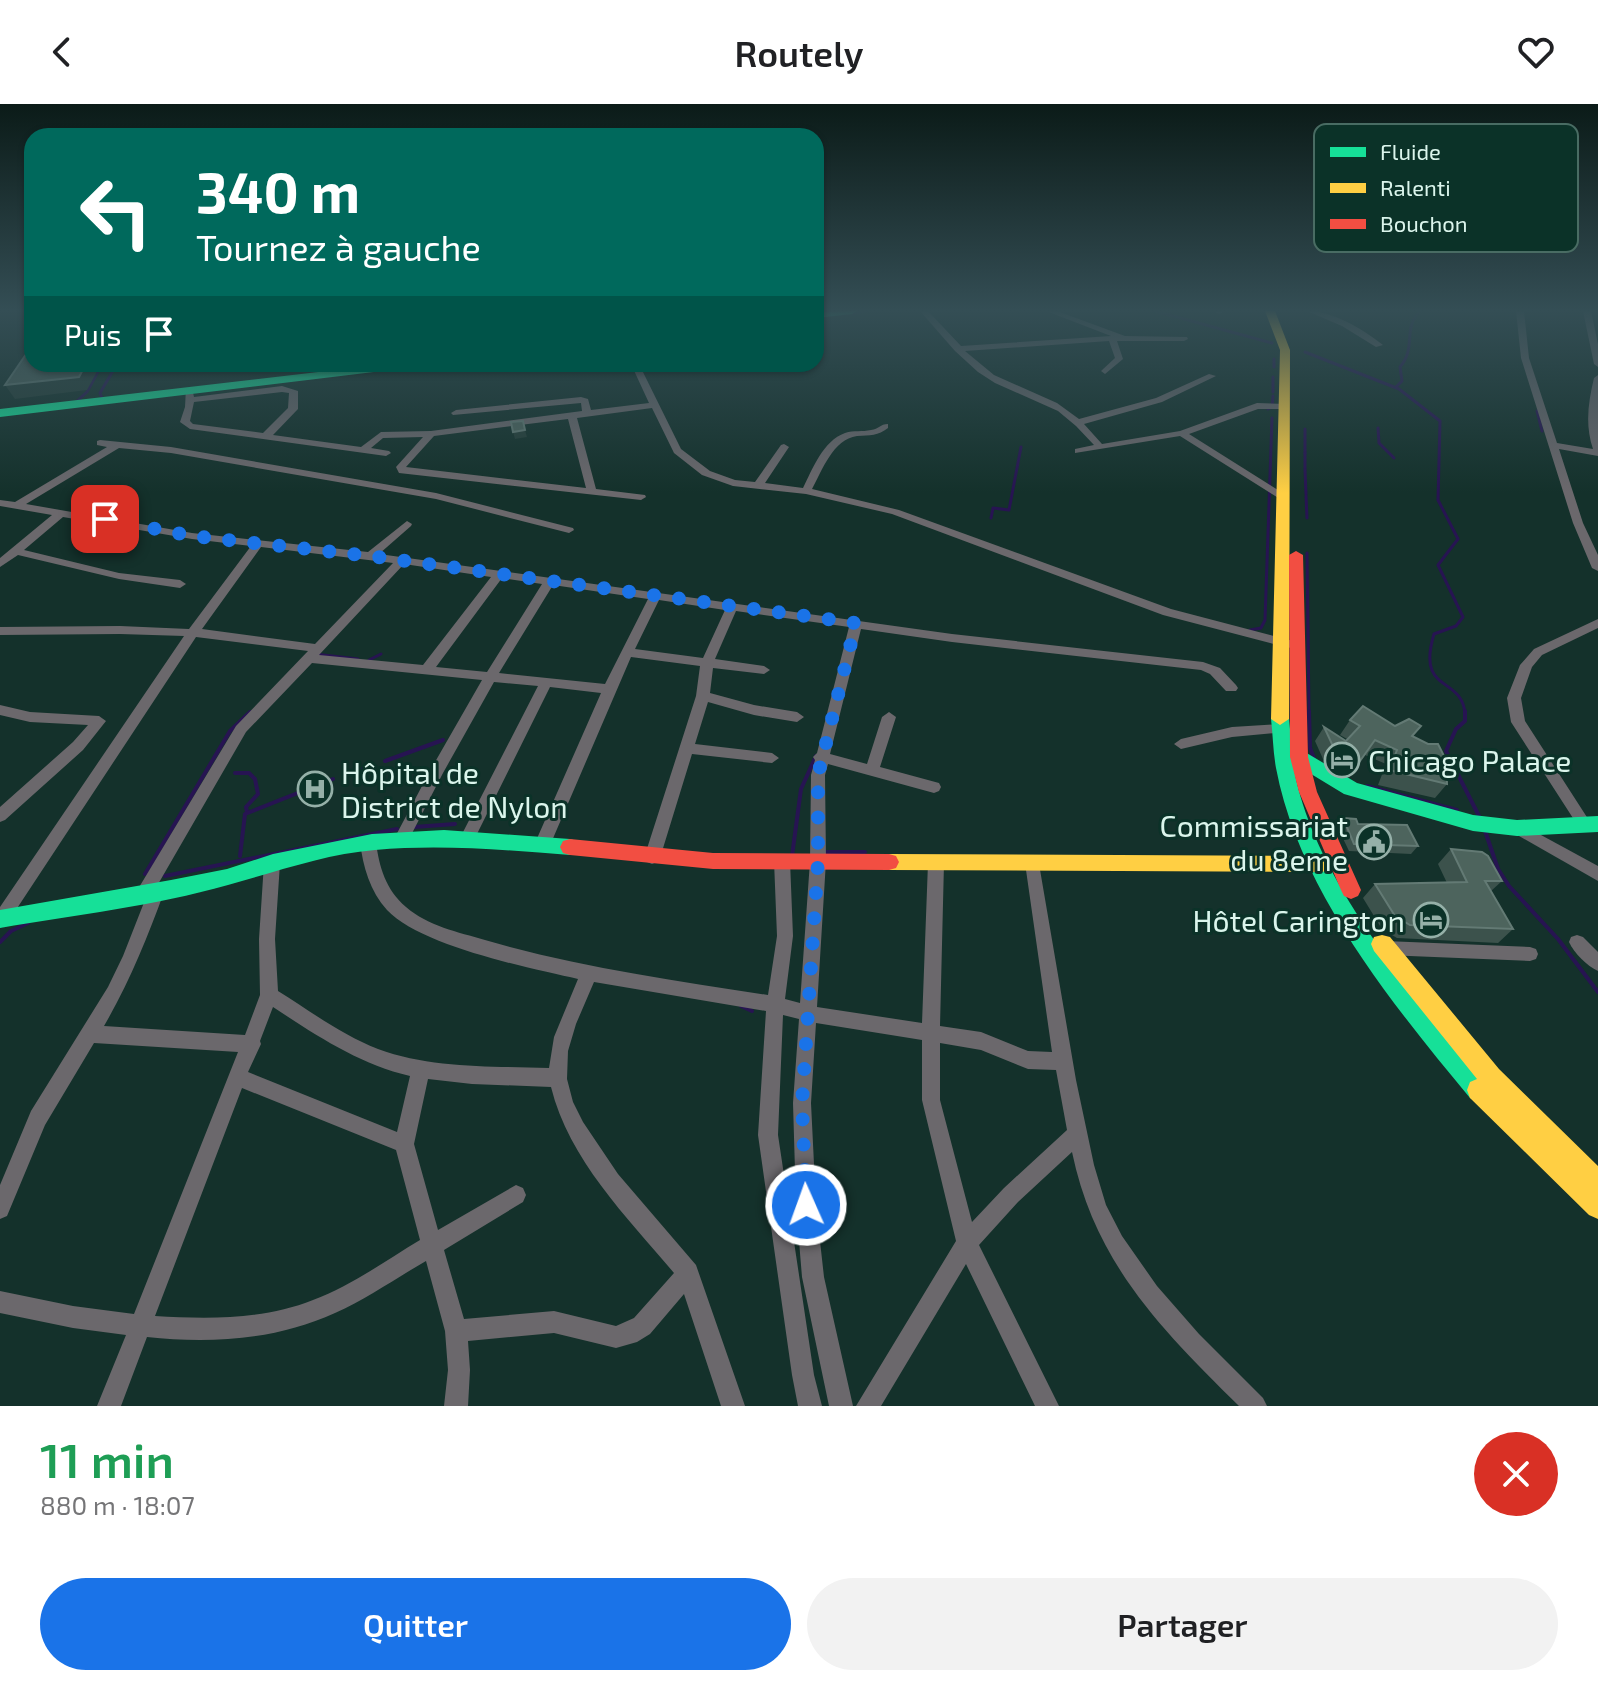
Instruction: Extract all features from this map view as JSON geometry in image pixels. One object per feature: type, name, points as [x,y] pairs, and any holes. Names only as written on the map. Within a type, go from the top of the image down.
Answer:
[{"type":"main road","points":[[0,413],[189,395],[357,372]]},
{"type":"main road","points":[[1285,372],[1284,497],[1290,645],[1280,729],[1290,755],[1346,881],[1385,948],[1491,1077],[1598,1184]]},
{"type":"main road","points":[[1298,372],[1288,790],[1322,864],[1365,943],[1424,1023],[1503,1115],[1598,1206]]},
{"type":"main road","points":[[1290,755],[1351,789],[1473,823],[1517,828],[1591,824]]},
{"type":"main road","points":[[1288,790],[1351,789]]},
{"type":"main road","points":[[0,919],[150,893],[368,842],[469,836],[652,858],[936,863],[1322,864]]},
{"type":"street","points":[[638,372],[677,451],[694,466],[720,479],[806,491],[895,512],[1167,612],[1290,645]]},
{"type":"street","points":[[985,372],[992,378],[1054,405],[1079,422],[1100,447]]},
{"type":"street","points":[[1529,372],[1578,523],[1598,568]]},
{"type":"street","points":[[1079,422],[1159,400],[1212,376]]},
{"type":"street","points":[[1552,445],[1598,452],[1589,414],[1598,378]]},
{"type":"street","points":[[265,437],[293,409],[294,391],[282,389],[189,395],[186,424],[265,437],[386,453]]},
{"type":"street","points":[[456,413],[581,400],[585,401],[587,413]]},
{"type":"street","points":[[363,450],[380,435],[431,434],[652,405]]},
{"type":"street","points":[[1078,451],[1182,433],[1257,406],[1284,406]]},
{"type":"street","points":[[572,415],[592,492]]},
{"type":"street","points":[[806,491],[826,454],[845,437],[877,433],[885,426]]},
{"type":"street","points":[[1182,433],[1284,497]]},
{"type":"street","points":[[431,434],[401,467],[403,471],[641,497]]},
{"type":"street","points":[[100,443],[171,450],[474,503],[569,530]]},
{"type":"street","points":[[16,506],[117,445]]},
{"type":"street","points":[[758,486],[784,447]]},
{"type":"street","points":[[474,503],[495,482]]},
{"type":"street","points":[[0,503],[192,536],[370,556],[1090,656],[1203,666],[1215,671],[1231,688]]},
{"type":"street","points":[[0,564],[62,512]]},
{"type":"street","points":[[370,556],[407,524]]},
{"type":"street","points":[[0,919],[194,631],[258,544]]},
{"type":"street","points":[[16,551],[119,576],[180,584]]},
{"type":"street","points":[[0,1209],[38,1118],[131,958],[150,893],[231,742],[401,561]]},
{"type":"street","points":[[426,671],[498,575]]},
{"type":"street","points":[[402,839],[488,678],[549,582]]},
{"type":"street","points":[[543,843],[609,689],[655,597]]},
{"type":"street","points":[[652,858],[703,696],[707,662],[732,607]]},
{"type":"street","points":[[810,1406],[768,1135],[788,1008],[818,861],[820,757],[856,623]]},
{"type":"street","points":[[1591,824],[1518,722],[1514,698],[1526,665],[1538,652],[1598,623]]},
{"type":"street","points":[[0,631],[194,631],[257,637],[313,653],[426,671],[609,689]]},
{"type":"street","points":[[627,652],[764,670]]},
{"type":"street","points":[[469,836],[546,683]]},
{"type":"street","points":[[703,696],[797,717]]},
{"type":"street","points":[[0,710],[30,717],[99,721],[78,746],[0,816]]},
{"type":"street","points":[[872,771],[889,717]]},
{"type":"street","points":[[1181,744],[1232,732],[1280,729]]},
{"type":"street","points":[[687,748],[772,758]]},
{"type":"street","points":[[820,757],[934,787]]},
{"type":"street","points":[[1517,828],[1598,874]]},
{"type":"street","points":[[368,842],[371,868],[379,889],[400,912],[421,924],[500,953],[590,972],[981,1041],[1028,1060],[1063,1061]]},
{"type":"street","points":[[789,861],[785,936],[788,1008],[802,1103],[806,1205],[816,1292],[841,1406]]},
{"type":"street","points":[[109,1406],[269,995],[267,939],[272,863]]},
{"type":"street","points":[[936,863],[931,1100],[967,1243],[1047,1406]]},
{"type":"street","points":[[1033,863],[1063,1061],[1078,1133],[1101,1217],[1126,1262],[1154,1298],[1255,1406]]},
{"type":"street","points":[[1577,942],[1598,963]]},
{"type":"street","points":[[1385,948],[1530,954]]},
{"type":"street","points":[[590,972],[562,1040],[558,1078],[574,1127],[597,1161],[688,1273],[733,1406]]},
{"type":"street","points":[[269,995],[357,1049],[387,1061],[421,1069],[558,1078]]},
{"type":"street","points":[[89,1034],[252,1044]]},
{"type":"street","points":[[421,1069],[404,1144],[456,1331],[459,1370],[456,1406]]},
{"type":"street","points":[[238,1077],[404,1144]]},
{"type":"street","points":[[868,1406],[967,1243],[1011,1195],[1078,1133]]},
{"type":"street","points":[[0,1302],[140,1326],[235,1328],[267,1325],[305,1315],[351,1294],[516,1195]]},
{"type":"street","points":[[456,1331],[554,1322],[616,1337],[629,1334],[642,1326],[688,1273]]},
{"type":"building","points":[[14,372],[82,372],[79,377],[5,385]]},
{"type":"building","points":[[523,421],[525,430],[513,432],[511,422]]},
{"type":"building","points":[[1363,706],[1395,726],[1409,719],[1421,726],[1412,736],[1428,744],[1438,744],[1446,760],[1447,784],[1389,770],[1397,750],[1375,740],[1360,761],[1332,744],[1324,727],[1346,741],[1360,726],[1350,720]]},
{"type":"building","points":[[1343,818],[1356,819],[1358,824],[1407,825],[1418,846],[1354,844]]},
{"type":"building","points":[[1451,849],[1482,852],[1488,856],[1502,881],[1485,881],[1513,929],[1410,925],[1395,916],[1375,884],[1467,882]]},
{"type":"waterway","points":[[77,401],[87,392],[98,372]]},
{"type":"waterway","points":[[102,398],[100,393],[112,372]]},
{"type":"waterway","points":[[1355,372],[1399,389],[1440,421],[1438,500],[1458,539],[1438,565],[1463,617],[1456,626],[1434,634],[1431,666],[1441,682],[1462,701],[1465,713]]},
{"type":"waterway","points":[[1396,387],[1402,381],[1401,372]]},
{"type":"waterway","points":[[1273,377],[1273,392]]},
{"type":"waterway","points":[[1268,409],[1272,407],[1273,396]]},
{"type":"waterway","points":[[1537,411],[1542,431]]},
{"type":"waterway","points":[[1250,630],[1261,628],[1265,620],[1272,418]]},
{"type":"waterway","points":[[1378,428],[1379,443],[1394,458]]},
{"type":"waterway","points":[[1305,429],[1305,469]]},
{"type":"waterway","points":[[991,518],[993,508],[1009,510],[1021,447]]},
{"type":"waterway","points":[[1305,470],[1306,494]]},
{"type":"waterway","points":[[1306,496],[1307,518]]},
{"type":"waterway","points":[[1307,553],[1309,713]]},
{"type":"waterway","points":[[315,654],[358,659]]},
{"type":"waterway","points":[[369,660],[381,654]]},
{"type":"waterway","points":[[1309,711],[1310,748],[1314,758]]},
{"type":"waterway","points":[[145,874],[230,731],[250,712]]},
{"type":"waterway","points":[[1465,713],[1465,721],[1456,729],[1446,751],[1481,820]]},
{"type":"waterway","points":[[385,761],[443,740]]},
{"type":"waterway","points":[[792,856],[801,789],[816,756]]},
{"type":"waterway","points":[[356,771],[373,765]]},
{"type":"waterway","points":[[235,773],[249,773],[255,779],[258,794],[246,807],[247,812]]},
{"type":"waterway","points":[[240,856],[245,814],[333,779]]},
{"type":"waterway","points":[[1367,786],[1457,810]]},
{"type":"waterway","points":[[414,827],[455,824]]},
{"type":"waterway","points":[[1484,828],[1498,869],[1509,886],[1558,939],[1598,992]]},
{"type":"waterway","points":[[165,876],[397,829]]},
{"type":"waterway","points":[[823,852],[865,852]]},
{"type":"waterway","points":[[0,942],[11,931],[28,923]]},
{"type":"waterway","points":[[741,1006],[752,1011]]},
{"type":"traffic: fast","points":[[0,413],[347,372]]},
{"type":"traffic: fast","points":[[1280,719],[1285,767],[1299,817],[1321,868],[1380,965],[1479,1090]]},
{"type":"traffic: fast","points":[[1289,755],[1299,757],[1351,789],[1473,823],[1517,828],[1598,824]]},
{"type":"traffic: fast","points":[[0,919],[171,889],[227,877],[273,862],[372,842],[444,838],[570,847]]},
{"type":"traffic: slow","points":[[1280,719],[1285,372]]},
{"type":"traffic: slow","points":[[889,862],[1322,864]]},
{"type":"traffic: slow","points":[[1382,944],[1491,1077],[1598,1184]]},
{"type":"traffic: slow","points":[[1479,1090],[1598,1206]]},
{"type":"traffic: jam","points":[[1296,555],[1299,757],[1308,792],[1351,890]]},
{"type":"traffic: jam","points":[[570,847],[713,861],[889,862]]},
{"type":"place","name":"Chicago Palace","points":[[1342,760]]},
{"type":"place","name":"Hôpital de District de Nylon","points":[[315,789]]},
{"type":"place","name":"Commissariat du 8eme","points":[[1374,842]]},
{"type":"place","name":"Hôtel Carington","points":[[1431,920]]},
{"type":"route","points":[[105,519],[192,536],[370,556],[856,623],[820,757],[818,775],[818,861],[802,1103],[806,1205]]}]
